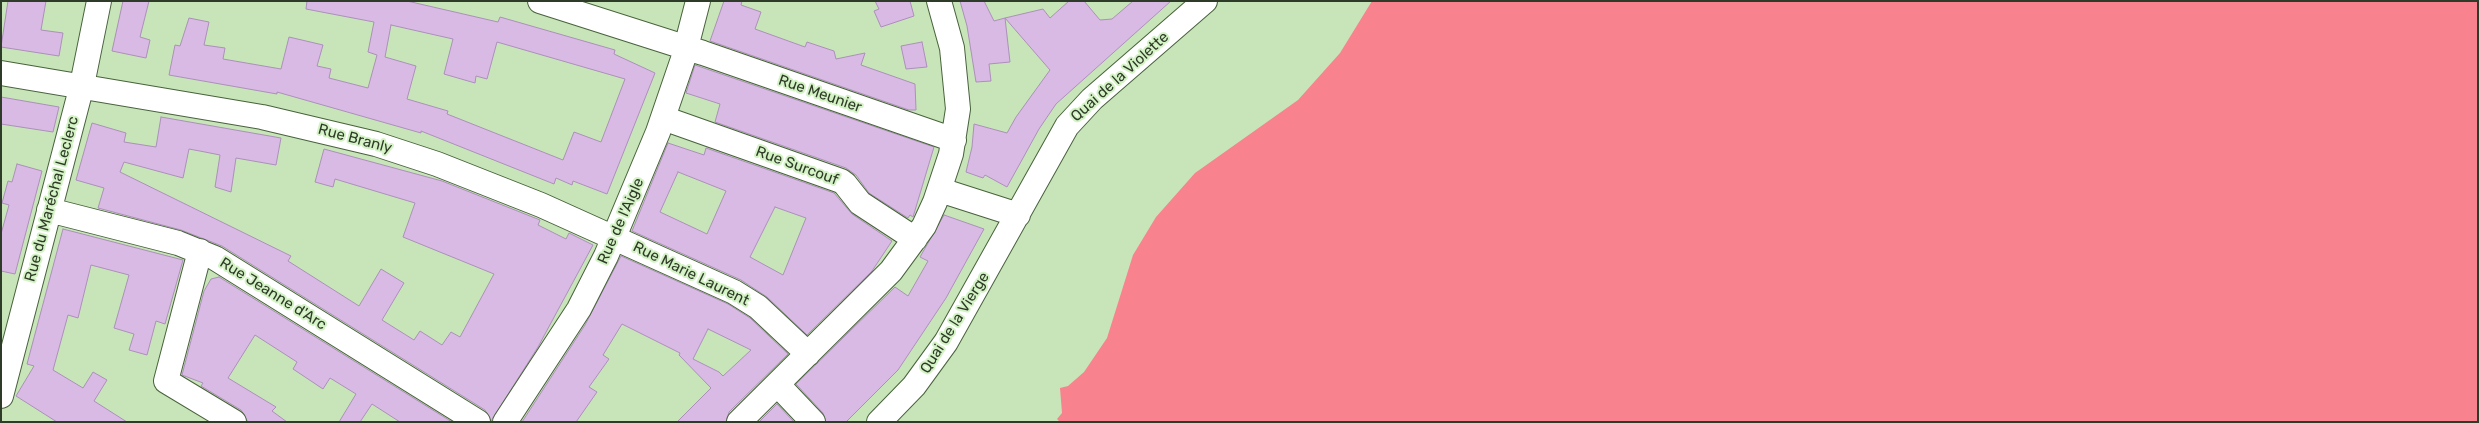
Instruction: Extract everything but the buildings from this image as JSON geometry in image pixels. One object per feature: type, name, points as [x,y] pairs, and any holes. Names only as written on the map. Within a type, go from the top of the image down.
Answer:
[{"type":"street","name":"Rue du Maréchal Leclerc","points":[[1,396],[82,85],[99,1]]},
{"type":"street","name":"Rue Meunier","points":[[540,1],[686,48],[954,140]]},
{"type":"street","name":"Rue de l'Aigle","points":[[505,422],[579,309],[614,238],[663,118],[686,48],[698,1]]},
{"type":"street","points":[[739,422],[891,271],[915,239],[940,190],[954,140],[958,110],[952,48],[939,1]]},
{"type":"street","name":"Quai de la Violette","points":[[1018,215],[1055,145],[1074,117],[1092,99],[1206,1]]},
{"type":"street","name":"Rue Branly","points":[[1,73],[255,115],[376,144],[479,180],[541,205],[614,238]]},
{"type":"street","name":"Rue Surcouf","points":[[663,118],[841,181],[860,204],[915,239]]},
{"type":"street","points":[[940,190],[1018,215]]},
{"type":"street","name":"Rue Jeanne d'Arc","points":[[49,210],[200,251],[478,422]]},
{"type":"street","name":"Quai de la Vierge","points":[[879,422],[914,386],[938,354],[1018,215]]},
{"type":"street","name":"Rue Marie Laurent","points":[[614,238],[746,298],[770,317],[808,354]]},
{"type":"street","points":[[200,251],[166,381],[234,422]]},
{"type":"street","points":[[778,384],[813,422]]},
{"type":"shaded area","points":[[1372,1],[2478,1],[2478,422],[1060,422],[1057,419],[1062,413],[1060,388],[1068,386],[1084,372],[1107,338],[1133,255],[1156,217],[1195,173],[1298,100],[1340,53]]}]
